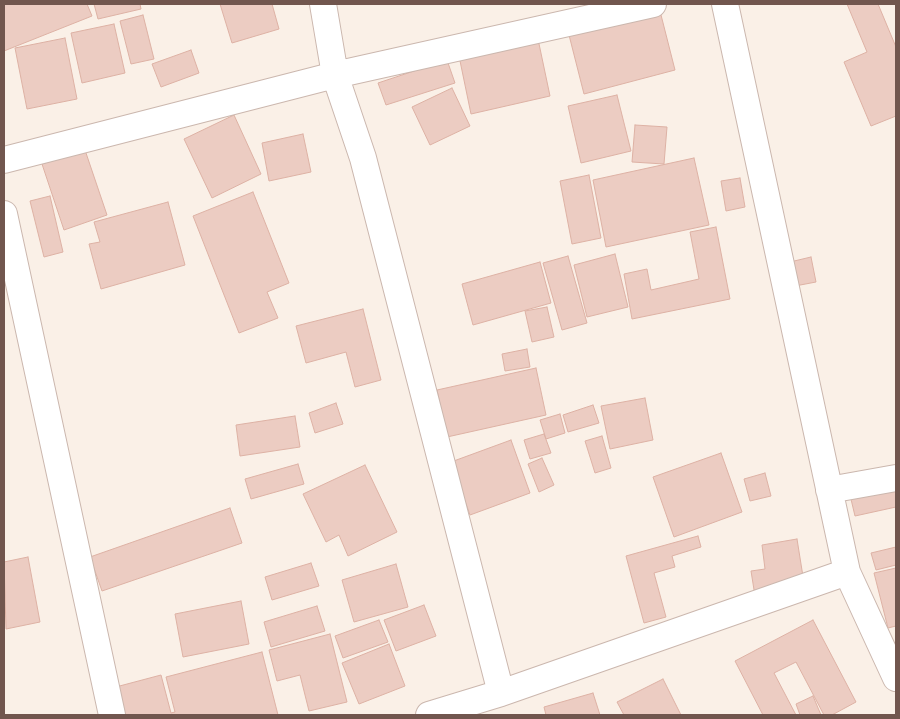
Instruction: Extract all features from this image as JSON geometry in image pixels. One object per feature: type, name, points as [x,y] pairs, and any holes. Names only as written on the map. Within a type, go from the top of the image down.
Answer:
[{"type":"street","points":[[323,4],[335,75],[363,158],[501,693]]},
{"type":"street","points":[[4,160],[335,75],[653,4]]},
{"type":"street","points":[[725,4],[847,572],[896,678]]},
{"type":"street","points":[[4,214],[112,715]]},
{"type":"street","points":[[829,490],[896,478]]},
{"type":"street","points":[[429,715],[501,693],[847,572]]},
{"type":"building","points":[[4,4],[87,4],[92,16],[4,51]]},
{"type":"building","points":[[94,4],[140,4],[141,9],[98,19]]},
{"type":"building","points":[[220,4],[272,4],[279,29],[232,43]]},
{"type":"building","points":[[847,4],[878,4],[896,47],[896,116],[871,126],[844,62],[867,52]]},
{"type":"building","points":[[660,11],[675,70],[584,94],[569,35]]},
{"type":"building","points":[[143,15],[154,59],[131,64],[120,21]]},
{"type":"building","points":[[114,24],[125,73],[82,83],[71,33]]},
{"type":"building","points":[[65,38],[77,99],[27,109],[15,48]]},
{"type":"building","points":[[538,39],[550,96],[471,114],[459,56]]},
{"type":"building","points":[[191,50],[199,73],[161,87],[152,64]]},
{"type":"building","points":[[447,60],[455,83],[386,105],[378,83]]},
{"type":"building","points":[[452,88],[470,126],[430,145],[412,107]]},
{"type":"building","points":[[617,95],[631,151],[581,163],[568,106]]},
{"type":"building","points":[[234,115],[261,174],[212,198],[184,139]]},
{"type":"building","points":[[635,125],[667,127],[664,164],[632,162]]},
{"type":"building","points":[[303,134],[311,172],[269,181],[262,143]]},
{"type":"building","points":[[85,150],[107,215],[64,230],[42,164]]},
{"type":"building","points":[[694,158],[709,225],[606,247],[593,180]]},
{"type":"building","points":[[589,175],[601,238],[572,244],[560,181]]},
{"type":"building","points":[[740,178],[745,207],[726,211],[721,181]]},
{"type":"building","points":[[253,192],[289,283],[267,292],[278,318],[239,333],[193,216]]},
{"type":"building","points":[[50,196],[63,252],[44,257],[30,201]]},
{"type":"building","points":[[168,202],[185,265],[101,289],[89,244],[100,242],[94,222]]},
{"type":"building","points":[[716,227],[730,299],[632,319],[624,274],[647,269],[651,290],[699,279],[690,232]]},
{"type":"building","points":[[615,254],[628,307],[587,317],[574,265]]},
{"type":"building","points":[[568,256],[587,323],[562,330],[543,263]]},
{"type":"building","points":[[811,257],[816,282],[795,286],[790,262]]},
{"type":"building","points":[[540,262],[551,303],[473,325],[462,284]]},
{"type":"building","points":[[547,307],[554,337],[532,342],[525,311]]},
{"type":"building","points":[[363,309],[381,380],[355,387],[346,352],[306,363],[296,326]]},
{"type":"building","points":[[527,349],[530,367],[505,371],[502,354]]},
{"type":"building","points":[[536,368],[546,415],[447,437],[437,390]]},
{"type":"building","points":[[645,398],[653,440],[610,449],[601,406]]},
{"type":"building","points":[[336,403],[343,424],[315,433],[309,413]]},
{"type":"building","points":[[593,405],[599,423],[568,432],[563,415]]},
{"type":"building","points":[[560,414],[565,433],[546,439],[540,420]]},
{"type":"building","points":[[295,416],[300,447],[240,456],[236,425]]},
{"type":"building","points":[[544,434],[551,453],[530,459],[524,440]]},
{"type":"building","points":[[602,436],[611,468],[595,473],[585,441]]},
{"type":"building","points":[[511,440],[530,493],[470,515],[451,462]]},
{"type":"building","points":[[721,453],[742,512],[674,537],[653,477]]},
{"type":"building","points":[[542,458],[554,485],[539,492],[528,464]]},
{"type":"building","points":[[298,464],[304,484],[251,499],[245,479]]},
{"type":"building","points":[[365,465],[397,532],[348,556],[339,535],[326,542],[303,494]]},
{"type":"building","points":[[765,473],[771,496],[750,501],[744,479]]},
{"type":"building","points":[[896,485],[896,507],[855,516],[850,495]]},
{"type":"building","points":[[230,508],[242,543],[102,591],[90,557]]},
{"type":"building","points":[[698,536],[701,547],[672,556],[675,567],[654,573],[666,617],[644,623],[626,556]]},
{"type":"building","points":[[797,539],[805,589],[755,596],[751,571],[765,569],[762,545]]},
{"type":"building","points":[[896,547],[896,565],[876,570],[871,553]]},
{"type":"building","points":[[28,557],[40,622],[6,629],[4,562]]},
{"type":"building","points":[[311,563],[319,586],[272,600],[265,577]]},
{"type":"building","points":[[396,564],[408,607],[354,622],[342,580]]},
{"type":"building","points":[[896,568],[896,626],[888,628],[874,573]]},
{"type":"building","points":[[241,601],[249,644],[183,657],[175,614]]},
{"type":"building","points":[[424,605],[436,636],[396,651],[384,620]]},
{"type":"building","points":[[317,606],[325,631],[271,647],[264,622]]},
{"type":"building","points":[[379,620],[388,642],[343,658],[335,636]]},
{"type":"building","points":[[813,620],[856,702],[832,715],[824,715],[796,662],[774,673],[796,715],[763,715],[735,661]]},
{"type":"building","points":[[330,634],[347,702],[309,711],[300,675],[277,681],[269,650]]},
{"type":"building","points":[[389,644],[405,686],[359,704],[342,663]]},
{"type":"building","points":[[262,652],[278,715],[119,715],[112,688],[161,675],[171,713],[175,712],[166,677]]},
{"type":"building","points":[[663,679],[681,715],[624,715],[617,702]]},
{"type":"building","points":[[593,693],[600,715],[546,715],[544,707]]},
{"type":"building","points":[[813,696],[821,715],[800,715],[796,704]]}]
